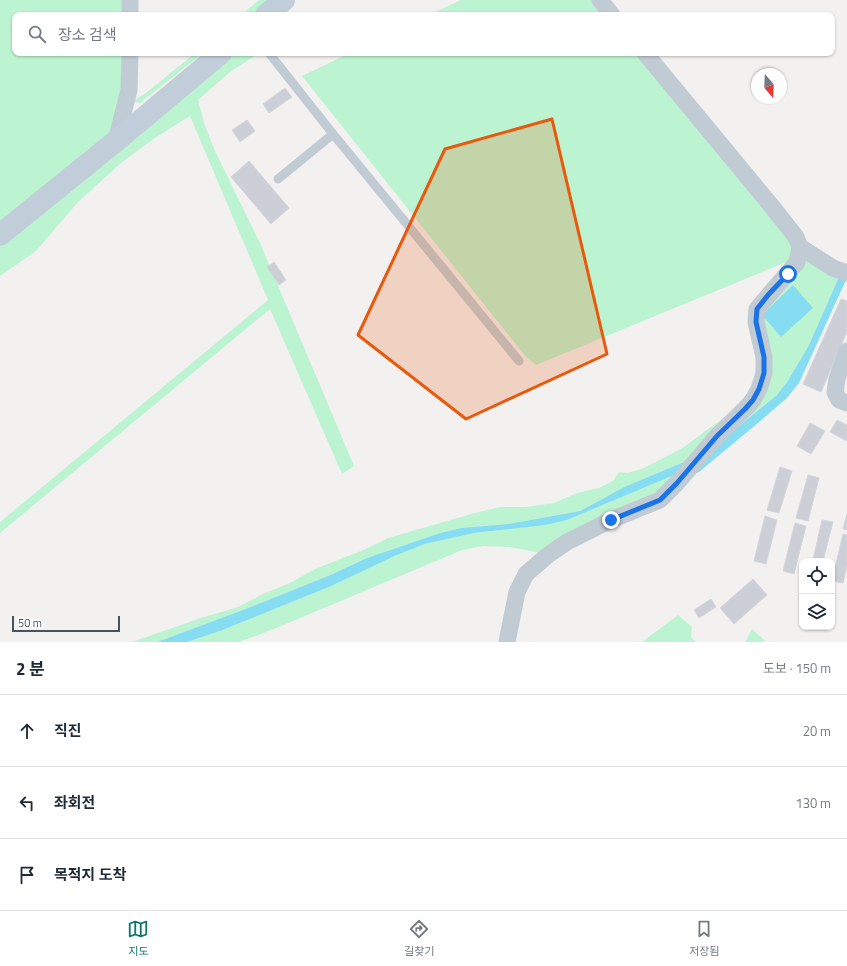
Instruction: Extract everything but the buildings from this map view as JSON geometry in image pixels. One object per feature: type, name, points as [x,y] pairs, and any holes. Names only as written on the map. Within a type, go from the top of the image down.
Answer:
[{"type":"street","points":[[130,0],[130,12]]},
{"type":"street","points":[[270,12],[284,0]]},
{"type":"street","points":[[600,0],[610,12]]},
{"type":"street","points":[[116,141],[129,90],[130,56]]},
{"type":"street","points":[[0,235],[217,56]]},
{"type":"street","points":[[507,642],[517,592],[526,574],[548,555],[567,542],[611,520],[660,500],[677,483],[717,436],[753,400],[759,389],[764,373],[764,357],[756,322],[757,309],[797,262],[800,247],[796,237],[647,56]]},
{"type":"street","points":[[800,247],[840,271]]},
{"type":"street","points":[[847,351],[837,379],[835,392],[839,400],[847,403]]},
{"type":"lane","points":[[271,56],[333,134],[519,361]]},
{"type":"lane","points":[[278,179],[333,134]]},
{"type":"highlighted area","points":[[552,119],[607,354],[466,419],[358,335],[445,149]]},
{"type":"green space","points":[[0,0],[125,0],[126,12],[12,12],[12,56],[125,56],[124,96],[114,135],[0,228]]},
{"type":"green space","points":[[259,0],[270,0],[255,12],[245,12]]},
{"type":"green space","points":[[461,0],[595,0],[605,12],[435,12]]},
{"type":"green space","points":[[191,56],[199,56],[140,103],[133,101],[146,93]]},
{"type":"green space","points":[[231,56],[254,56],[230,72],[198,100],[204,123],[214,149],[260,243],[354,466],[342,474],[270,309],[0,533],[0,522],[268,300],[190,116],[158,136],[122,162],[78,202],[36,251],[0,276],[0,244]]},
{"type":"green space","points":[[344,56],[641,56],[790,235],[796,258],[536,365],[526,357],[302,76]]},
{"type":"green space","points":[[806,261],[839,277],[808,347],[787,382],[777,395],[720,441],[772,362],[771,350],[761,312]]},
{"type":"green space","points":[[742,408],[693,457],[624,487],[580,511],[508,524],[461,528],[440,533],[367,558],[328,576],[251,607],[157,642],[132,642],[238,607],[265,593],[288,584],[315,569],[366,549],[388,538],[500,507],[525,507],[554,503],[577,493],[599,488],[613,481],[619,472],[627,473],[642,469],[681,449],[715,424]]},
{"type":"green space","points":[[679,473],[657,499],[540,553],[510,547],[483,546],[462,550],[274,629],[239,642],[187,642],[220,631],[329,587],[397,555],[425,544],[474,533],[567,520]]},
{"type":"green space","points":[[678,615],[692,627],[691,637],[696,642],[642,642]]},
{"type":"green space","points":[[752,629],[765,641],[764,642],[745,642]]},
{"type":"water","points":[[839,277],[846,280],[799,383],[787,398],[699,472],[694,474],[679,473],[567,520],[545,525],[474,533],[425,544],[397,555],[329,587],[220,631],[187,642],[157,642],[251,607],[328,576],[367,558],[440,533],[461,528],[508,524],[580,511],[624,487],[706,453],[777,395],[787,382],[808,347]]},
{"type":"water","points":[[793,285],[813,308],[781,337],[762,315]]},
{"type":"route","points":[[611,520],[660,500],[677,483],[717,436],[753,400],[759,389],[764,373],[764,357],[756,322],[757,309],[788,274]]}]
